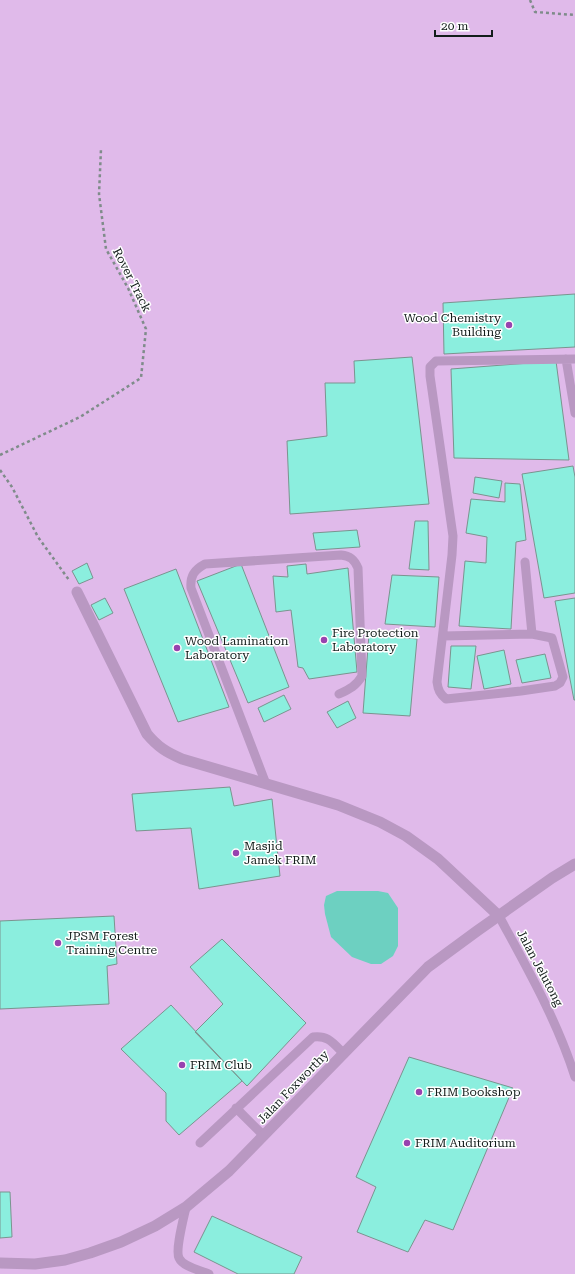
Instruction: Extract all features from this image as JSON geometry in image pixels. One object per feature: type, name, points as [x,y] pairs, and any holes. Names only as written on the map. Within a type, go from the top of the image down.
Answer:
[{"type":"street","points":[[77,592],[147,734],[156,745],[182,759],[338,805],[380,822],[406,836],[438,859],[499,916]]},
{"type":"street","name":"Jalan Foxworthy","points":[[0,1263],[35,1264],[65,1260],[90,1253],[121,1242],[155,1226],[186,1207],[229,1171],[428,967],[552,878],[575,864]]},
{"type":"lane","points":[[443,636],[532,634],[552,638],[563,678],[560,684],[555,686],[446,699],[441,695],[438,689],[437,682],[453,536],[430,376],[430,367],[436,361],[570,359],[575,413]]},
{"type":"lane","points":[[266,784],[191,588],[190,580],[198,568],[205,564],[340,554],[348,556],[355,561],[358,568],[362,676],[358,683],[352,688],[340,694]]},
{"type":"lane","points":[[525,562],[532,634]]},
{"type":"lane","name":"Jalan Jelutong","points":[[499,916],[551,1014],[567,1050],[575,1077]]},
{"type":"lane","points":[[200,1143],[312,1037],[320,1036],[328,1038],[344,1054]]},
{"type":"lane","points":[[236,1108],[264,1136]]},
{"type":"lane","points":[[186,1207],[177,1250],[179,1258],[185,1264],[209,1274]]},
{"type":"path","points":[[530,0],[535,12],[575,15]]},
{"type":"path","name":"Rover Track","points":[[0,455],[80,417],[140,378],[146,329],[128,288],[106,249],[99,194],[101,149]]},
{"type":"path","points":[[0,470],[12,487],[38,537],[77,592]]},
{"type":"shaded area","points":[[0,0],[575,0],[575,1274],[0,1274]]},
{"type":"shaded area","points":[[337,891],[378,891],[388,893],[398,908],[398,946],[393,956],[381,964],[371,964],[352,957],[331,937],[324,905],[326,896]]},
{"type":"building","name":"Wood Chemistry Building","points":[[575,294],[575,347],[444,354],[443,303]]},
{"type":"building","points":[[412,357],[429,504],[290,514],[287,441],[327,436],[325,383],[355,383],[354,361]]},
{"type":"building","points":[[556,361],[569,460],[454,458],[451,369]]},
{"type":"building","points":[[573,466],[575,477],[575,593],[544,598],[522,474]]},
{"type":"building","points":[[475,477],[502,481],[499,498],[473,493]]},
{"type":"building","points":[[505,483],[520,484],[526,540],[516,542],[511,629],[459,626],[465,561],[486,563],[487,537],[466,533],[471,499],[505,502]]},
{"type":"building","points":[[415,521],[428,521],[429,570],[409,569]]},
{"type":"building","points":[[357,530],[360,547],[316,550],[313,533]]},
{"type":"building","points":[[87,563],[93,578],[79,584],[72,571]]},
{"type":"building","name":"Wood Lamination Laboratory","points":[[241,564],[289,687],[248,703],[197,581]]},
{"type":"building","name":"Fire Protection Laboratory","points":[[306,564],[307,574],[348,568],[357,672],[309,679],[303,668],[298,667],[291,610],[276,612],[273,576],[288,577],[287,566]]},
{"type":"building","name":"Wood Lamination Laboratory","points":[[176,569],[229,707],[178,722],[124,589]]},
{"type":"building","points":[[392,575],[439,577],[435,627],[385,624]]},
{"type":"building","points":[[105,598],[113,613],[99,620],[91,605]]},
{"type":"building","points":[[575,598],[575,700],[574,700],[555,601]]},
{"type":"building","points":[[369,634],[417,639],[410,716],[363,713]]},
{"type":"building","points":[[451,646],[476,646],[471,689],[448,687]]},
{"type":"building","points":[[504,650],[511,684],[484,689],[477,656]]},
{"type":"building","points":[[545,654],[551,678],[522,683],[516,660]]},
{"type":"building","points":[[284,695],[291,709],[264,722],[258,708]]},
{"type":"building","points":[[348,701],[356,718],[337,728],[327,712]]},
{"type":"building","name":"Masjid Jamek FRIM","points":[[230,787],[234,806],[272,799],[280,876],[199,889],[191,828],[136,831],[132,794]]},
{"type":"building","name":"JPSM Forest Training Centre","points":[[114,916],[117,964],[107,966],[109,1004],[0,1009],[0,921]]},
{"type":"building","points":[[222,939],[306,1023],[247,1086],[195,1032],[223,1004],[190,967]]},
{"type":"building","name":"FRIM Club","points":[[171,1005],[242,1081],[179,1135],[166,1121],[166,1093],[121,1049]]},
{"type":"building","points":[[409,1057],[513,1088],[453,1230],[425,1220],[408,1252],[357,1232],[376,1187],[356,1177]]},
{"type":"building","points":[[0,1192],[10,1192],[12,1237],[0,1238]]},
{"type":"building","points":[[212,1216],[302,1257],[294,1274],[238,1274],[194,1252]]},
{"type":"place","name":"Wood Chemistry Building","points":[[509,325]]},
{"type":"place","name":"Fire Protection Laboratory","points":[[324,640]]},
{"type":"place","name":"Wood Lamination Laboratory","points":[[177,648]]},
{"type":"place","name":"Masjid Jamek FRIM","points":[[236,853]]},
{"type":"place","name":"JPSM Forest Training Centre","points":[[58,943]]},
{"type":"place","name":"FRIM Club","points":[[182,1065]]},
{"type":"place","name":"FRIM Bookshop","points":[[419,1092]]},
{"type":"place","name":"FRIM Auditorium","points":[[407,1143]]}]
